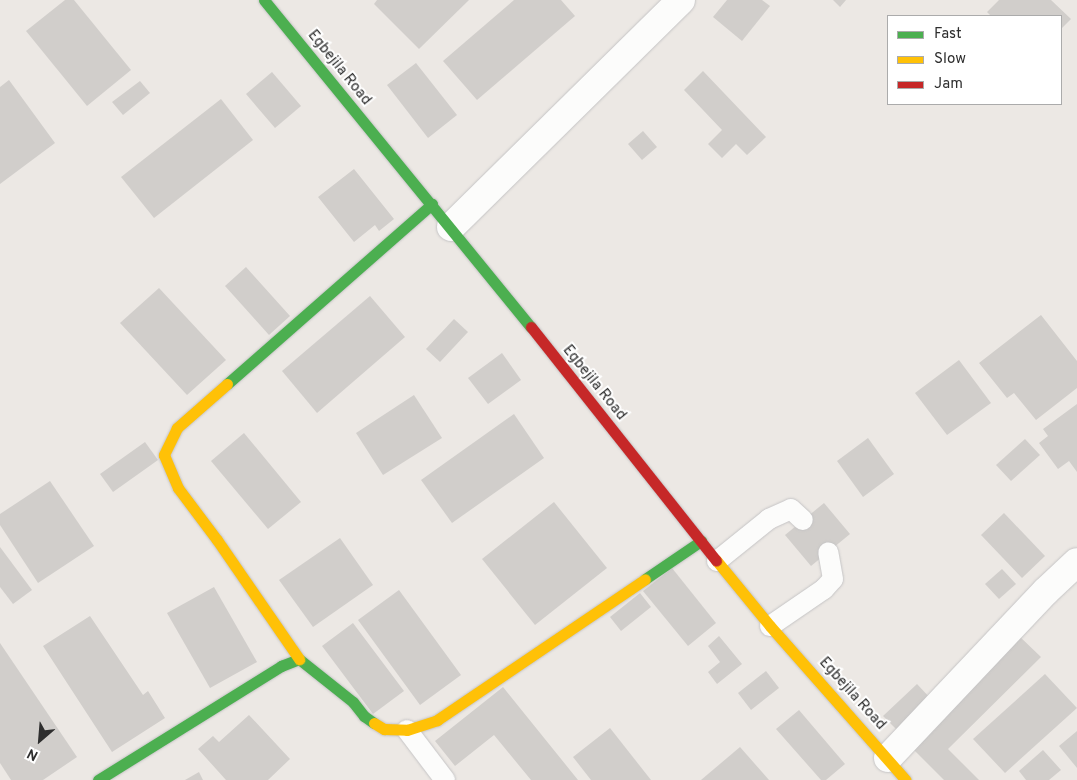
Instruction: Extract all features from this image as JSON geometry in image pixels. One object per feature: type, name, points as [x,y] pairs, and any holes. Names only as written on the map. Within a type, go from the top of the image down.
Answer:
[{"type":"street","name":"Egbejila Road","points":[[264,0],[451,227],[770,626],[906,780]]},
{"type":"street","points":[[451,227],[680,0]]},
{"type":"street","points":[[432,204],[177,428],[164,455],[178,488],[217,540],[299,659],[353,702],[364,716],[384,728],[407,730],[437,720],[470,700],[701,541]]},
{"type":"street","points":[[888,758],[1046,591],[1077,562]]},
{"type":"street","points":[[98,780],[281,666],[299,659]]},
{"type":"lane","points":[[717,561],[769,519],[791,509],[803,520]]},
{"type":"lane","points":[[770,626],[824,590],[833,579],[828,552]]},
{"type":"lane","points":[[407,730],[445,780]]},
{"type":"building","points":[[65,0],[74,0],[131,70],[87,106],[26,31]]},
{"type":"building","points":[[377,0],[469,0],[419,49],[374,4]]},
{"type":"building","points":[[514,0],[561,0],[575,16],[477,100],[443,61]]},
{"type":"building","points":[[727,0],[762,0],[770,6],[742,41],[713,17]]},
{"type":"building","points":[[833,0],[846,0],[840,7]]},
{"type":"building","points":[[999,0],[1051,0],[1071,19],[1062,28],[1062,15],[990,15],[987,12]]},
{"type":"building","points":[[416,63],[457,115],[428,138],[387,85]]},
{"type":"building","points":[[703,71],[766,137],[747,155],[736,144],[722,158],[708,144],[722,130],[684,90]]},
{"type":"building","points":[[272,72],[301,106],[275,128],[246,94]]},
{"type":"building","points":[[9,80],[55,143],[0,184],[0,87]]},
{"type":"building","points":[[140,81],[150,93],[123,115],[112,102]]},
{"type":"building","points":[[221,99],[253,140],[154,218],[121,177]]},
{"type":"building","points":[[643,131],[657,147],[642,160],[628,144]]},
{"type":"building","points":[[354,169],[394,219],[379,231],[375,225],[354,242],[318,197]]},
{"type":"building","points":[[246,267],[290,316],[269,335],[225,286]]},
{"type":"building","points":[[159,288],[226,360],[187,395],[120,323]]},
{"type":"building","points":[[370,296],[405,337],[317,413],[282,371]]},
{"type":"building","points":[[1041,315],[1077,361],[1077,388],[1036,420],[1014,393],[1007,398],[979,363]]},
{"type":"building","points":[[454,319],[468,332],[440,362],[426,349]]},
{"type":"building","points":[[502,353],[521,380],[488,404],[468,378]]},
{"type":"building","points":[[959,360],[991,403],[947,435],[915,393]]},
{"type":"building","points":[[414,395],[442,438],[383,475],[356,433]]},
{"type":"building","points":[[1077,404],[1077,472],[1069,461],[1058,469],[1039,443],[1048,436],[1043,429]]},
{"type":"building","points":[[514,414],[544,458],[452,523],[421,480]]},
{"type":"building","points":[[244,433],[301,502],[268,529],[211,461]]},
{"type":"building","points":[[868,438],[894,474],[863,497],[837,461]]},
{"type":"building","points":[[1025,439],[1040,455],[1011,481],[996,465]]},
{"type":"building","points":[[145,442],[158,460],[113,492],[100,474]]},
{"type":"building","points":[[50,481],[94,546],[38,583],[0,525],[0,514]]},
{"type":"building","points":[[554,502],[607,568],[535,625],[482,559]]},
{"type":"building","points":[[824,503],[850,534],[811,566],[785,535]]},
{"type":"building","points":[[1004,513],[1045,556],[1022,578],[981,535]]},
{"type":"building","points":[[340,538],[373,585],[313,627],[279,580]]},
{"type":"building","points":[[0,547],[32,590],[13,604],[0,587]]},
{"type":"building","points":[[672,568],[716,623],[688,646],[643,591]]},
{"type":"building","points":[[1002,569],[1016,584],[999,599],[985,584]]},
{"type":"building","points":[[214,587],[257,662],[210,688],[167,613]]},
{"type":"building","points":[[399,590],[461,675],[420,705],[358,620]]},
{"type":"building","points":[[640,593],[651,607],[621,631],[610,617]]},
{"type":"building","points":[[90,616],[143,695],[148,691],[165,718],[112,752],[43,646]]},
{"type":"building","points":[[353,623],[404,691],[373,714],[322,646]]},
{"type":"building","points":[[1017,634],[1041,657],[948,749],[979,780],[944,780],[907,743]]},
{"type":"building","points":[[719,636],[742,664],[717,684],[708,672],[720,662],[708,646]]},
{"type":"building","points":[[0,643],[77,757],[43,780],[11,780],[0,763]]},
{"type":"building","points":[[766,671],[779,688],[751,710],[738,693]]},
{"type":"building","points":[[1045,674],[1077,708],[1005,773],[973,739]]},
{"type":"building","points":[[917,684],[932,700],[898,731],[883,716]]},
{"type":"building","points":[[503,687],[578,780],[531,780],[494,735],[455,766],[435,741]]},
{"type":"building","points":[[799,710],[845,764],[826,780],[821,780],[776,729]]},
{"type":"building","points":[[249,715],[290,759],[268,780],[226,780],[198,749],[213,736],[219,742]]},
{"type":"building","points":[[610,728],[651,780],[591,780],[573,757]]},
{"type":"building","points":[[1077,731],[1077,768],[1059,746]]},
{"type":"building","points":[[740,747],[769,780],[701,780]]},
{"type":"building","points":[[1043,750],[1061,770],[1049,780],[1026,780],[1019,771]]},
{"type":"building","points":[[199,772],[203,780],[185,780]]},
{"type":"traffic: fast","points":[[264,0],[531,327]]},
{"type":"traffic: fast","points":[[227,384],[432,204]]},
{"type":"traffic: fast","points":[[645,579],[701,541]]},
{"type":"traffic: fast","points":[[98,780],[281,666],[299,659],[353,702],[364,716],[374,723]]},
{"type":"traffic: slow","points":[[227,384],[177,428],[164,455],[178,488],[217,540],[299,659]]},
{"type":"traffic: slow","points":[[716,560],[770,626],[906,780]]},
{"type":"traffic: slow","points":[[374,723],[384,729],[407,730],[437,720],[645,579]]},
{"type":"traffic: jam","points":[[531,327],[716,560]]}]
